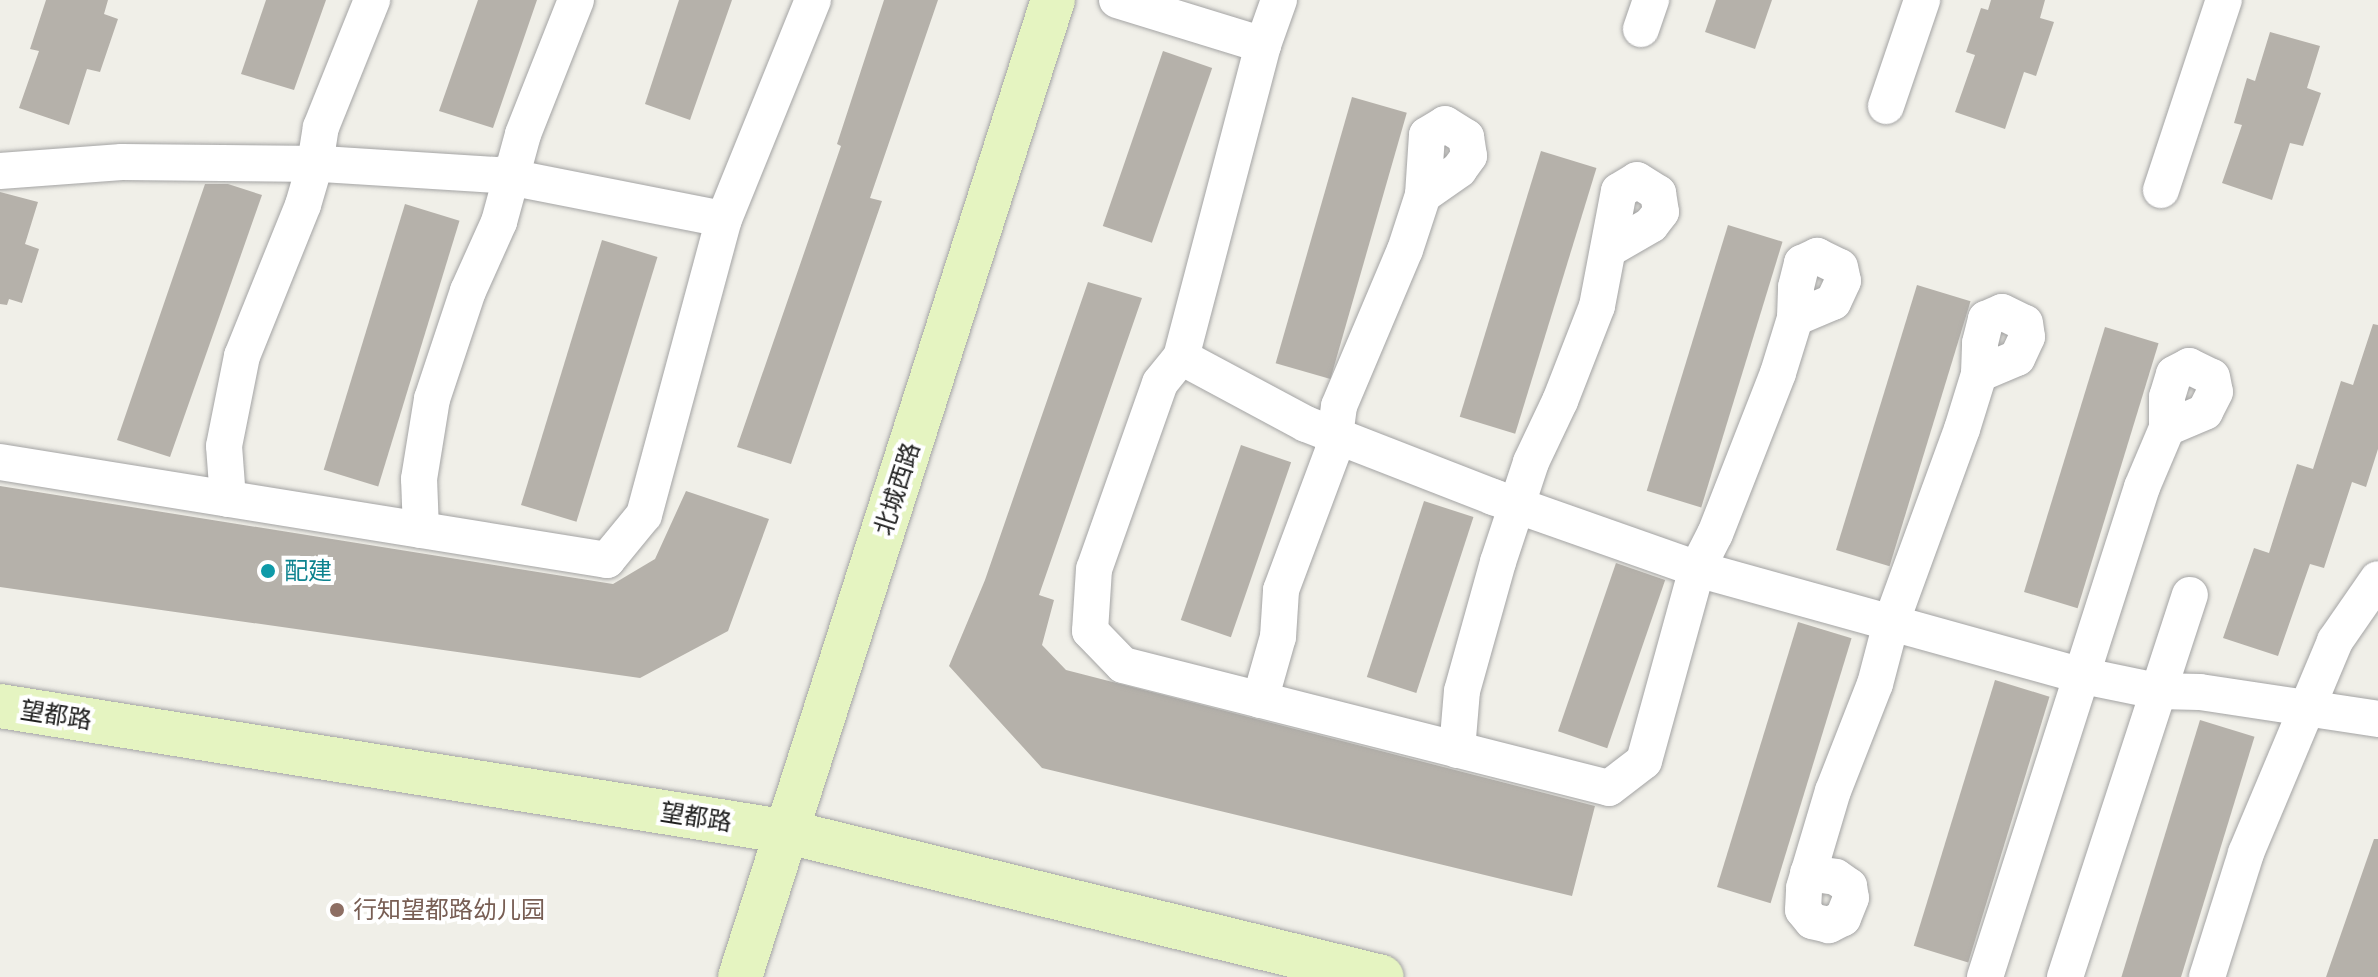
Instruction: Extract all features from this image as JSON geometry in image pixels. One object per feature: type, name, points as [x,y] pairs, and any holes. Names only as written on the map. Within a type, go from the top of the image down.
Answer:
[{"type":"street","points":[[228,499],[224,446],[242,356],[315,164],[321,127],[372,0]]},
{"type":"street","points":[[421,530],[419,479],[432,399],[512,177],[523,134],[576,0]]},
{"type":"street","points":[[0,462],[607,560],[644,515],[724,219],[813,0]]},
{"type":"street","name":"北城西路","points":[[740,977],[1053,0]]},
{"type":"street","points":[[1117,0],[1263,45]]},
{"type":"street","points":[[1279,0],[1263,45],[1181,357],[1160,383],[1094,569],[1090,631],[1123,665],[1609,788],[1644,761],[1697,569],[1742,468],[1795,318]]},
{"type":"street","points":[[1886,106],[1922,0]]},
{"type":"street","points":[[2161,190],[2224,0]]},
{"type":"street","points":[[0,171],[122,162],[315,164],[512,177],[724,219]]},
{"type":"street","points":[[1260,700],[1278,637],[1281,590],[1333,451],[1339,406],[1368,345],[1423,195]]},
{"type":"street","points":[[1457,750],[1462,691],[1473,645],[1531,462],[1560,401],[1597,306],[1611,248]]},
{"type":"street","points":[[1181,357],[1333,435],[1697,569],[2084,676],[2157,691],[2200,692],[2378,719]]},
{"type":"street","points":[[1808,873],[1841,768],[1875,684],[1891,623],[1979,374]]},
{"type":"street","points":[[1985,977],[2084,676],[2142,487],[2167,428]]},
{"type":"street","points":[[2207,977],[2246,853],[2335,641],[2378,579]]},
{"type":"street","points":[[2065,977],[2190,595]]},
{"type":"street","name":"望都路","points":[[0,706],[788,832],[1382,977]]},
{"type":"building","points":[[46,0],[108,0],[104,14],[118,19],[100,72],[87,69],[69,125],[19,108],[39,51],[30,49]]},
{"type":"building","points":[[266,0],[326,0],[294,90],[241,74]]},
{"type":"building","points":[[478,0],[537,0],[493,128],[439,111]]},
{"type":"building","points":[[679,0],[732,0],[690,120],[645,104]]},
{"type":"building","points":[[884,0],[938,0],[870,198],[882,201],[791,464],[737,447],[841,146],[837,144]]},
{"type":"building","points":[[1716,0],[1772,0],[1755,49],[1705,32]]},
{"type":"building","points":[[1991,0],[2045,0],[2040,18],[2054,22],[2036,76],[2024,72],[2005,129],[1955,112],[1975,55],[1966,52],[1981,8],[1988,10]]},
{"type":"building","points":[[2270,32],[2320,46],[2307,88],[2321,93],[2303,146],[2290,143],[2272,200],[2222,183],[2242,125],[2234,123],[2247,78],[2255,81]]},
{"type":"building","points":[[1163,51],[1212,68],[1152,243],[1103,226]]},
{"type":"building","points":[[1352,97],[1407,113],[1330,379],[1276,363]]},
{"type":"building","points":[[1541,151],[1596,168],[1515,434],[1460,417]]},
{"type":"building","points":[[205,184],[228,184],[262,195],[170,457],[117,440]]},
{"type":"building","points":[[0,192],[38,202],[25,244],[39,249],[22,303],[9,299],[7,305],[0,304]]},
{"type":"building","points":[[405,204],[460,221],[378,487],[324,470]]},
{"type":"building","points":[[1728,225],[1783,242],[1701,508],[1647,491]]},
{"type":"building","points":[[602,240],[657,257],[576,522],[521,505]]},
{"type":"building","points":[[1088,282],[1142,298],[1039,595],[1054,600],[1042,645],[1066,670],[1595,806],[1572,896],[1042,768],[949,666],[985,580]]},
{"type":"building","points":[[1917,285],[1971,301],[1890,566],[1836,550]]},
{"type":"building","points":[[2373,324],[2378,325],[2378,449],[2366,487],[2352,482],[2324,568],[2310,564],[2278,656],[2223,638],[2254,548],[2269,553],[2297,464],[2313,469],[2341,381],[2353,385]]},
{"type":"building","points":[[2105,327],[2159,343],[2078,608],[2024,592]]},
{"type":"building","points":[[1241,445],[1291,462],[1231,637],[1181,620]]},
{"type":"building","name":"配建","points":[[0,486],[613,584],[655,559],[686,491],[769,519],[728,631],[640,678],[0,587]]},
{"type":"building","points":[[1424,501],[1473,517],[1416,693],[1367,677]]},
{"type":"building","points":[[1616,563],[1665,580],[1607,748],[1558,731]]},
{"type":"building","points":[[1798,622],[1852,638],[1771,903],[1717,887]]},
{"type":"building","points":[[1995,680],[2050,697],[1968,963],[1914,946]]},
{"type":"building","points":[[2200,720],[2255,737],[2181,977],[2121,977]]},
{"type":"building","points":[[2374,839],[2378,839],[2378,977],[2326,977]]},
{"type":"place","name":"配建","points":[[268,571]]},
{"type":"place","name":"行知望都路幼儿园","points":[[337,910]]}]
